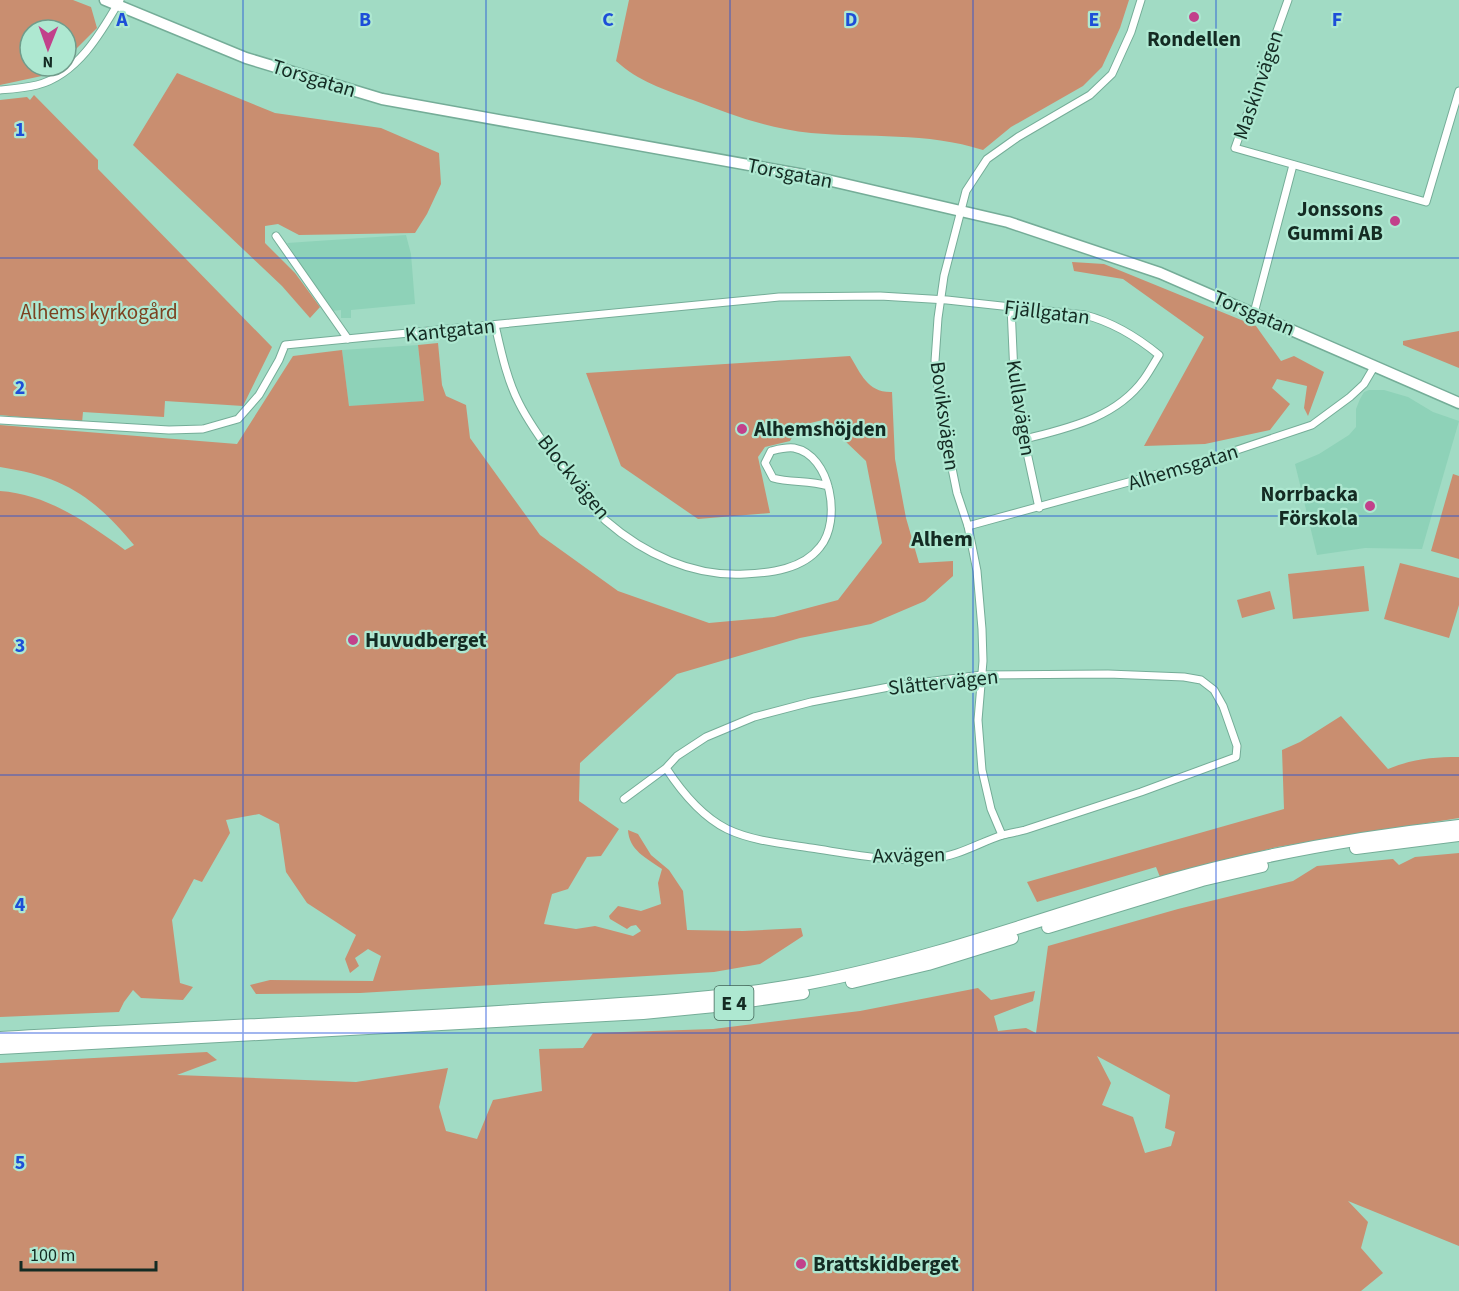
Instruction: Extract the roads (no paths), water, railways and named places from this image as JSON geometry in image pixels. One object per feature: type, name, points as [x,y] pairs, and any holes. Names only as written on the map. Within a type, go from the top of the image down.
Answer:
[{"type":"highway","name":"E 4","points":[[0,1038],[622,1005],[760,991],[862,972],[930,954],[1238,862],[1361,839],[1459,825]]},
{"type":"highway","name":"E 4","points":[[0,1048],[643,1013],[767,999],[868,979],[928,964],[1202,880],[1357,848],[1459,835]]},
{"type":"main road","name":"Torsgatan","points":[[105,0],[118,3],[246,58],[382,99],[810,176],[1008,222],[1160,273],[1459,403]]},
{"type":"street","name":"Boviksvägen","points":[[1002,835],[991,809],[982,770],[978,720],[982,675],[980,598],[968,526],[957,493],[941,414],[935,361],[944,276],[966,191],[987,159],[1018,137],[1090,95],[1112,74],[1131,32],[1141,0]]},
{"type":"street","name":"Maskinvägen","points":[[1288,0],[1235,148],[1426,202],[1459,91]]},
{"type":"street","points":[[0,90],[39,85],[71,68],[98,34],[118,3]]},
{"type":"street","points":[[1254,313],[1293,165]]},
{"type":"street","points":[[276,237],[348,339]]},
{"type":"street","name":"Kantgatan","points":[[0,420],[145,429],[203,429],[238,419],[258,395],[279,360],[285,345],[778,297],[880,296],[941,300]]},
{"type":"street","name":"Fjällgatan","points":[[941,300],[1056,311],[1099,319],[1146,345],[1158,355],[1143,381],[1103,415],[1025,439]]},
{"type":"street","name":"Kullavägen","points":[[1011,308],[1015,397],[1040,508]]},
{"type":"street","name":"Blockvägen","points":[[495,325],[502,355],[518,402],[542,441],[604,519],[633,541],[669,561],[709,572],[736,575],[769,573],[806,559],[820,547],[830,529],[831,491],[819,466],[807,454],[795,448],[771,451],[765,463],[773,478],[788,482],[803,480],[828,486]]},
{"type":"street","name":"Alhemsgatan","points":[[968,526],[1198,463],[1312,425],[1364,384],[1374,367]]},
{"type":"street","name":"Slåttervägen","points":[[624,799],[666,768],[677,756],[706,737],[754,717],[811,702],[894,686],[982,675],[1108,674],[1184,676],[1200,680],[1214,690],[1223,706],[1237,746],[1236,757]]},
{"type":"street","name":"Axvägen","points":[[666,768],[678,785],[710,818],[727,829],[783,844],[900,859],[934,858],[959,853],[1002,835],[1025,830],[1141,792],[1236,757]]},
{"type":"place","name":"Rondellen","points":[[1194,17]]},
{"type":"place","name":"Jonssons Gummi AB","points":[[1395,221]]},
{"type":"place","name":"Alhemshöjden","points":[[742,429]]},
{"type":"place","name":"Norrbacka Förskola","points":[[1370,506]]},
{"type":"place","name":"Huvudberget","points":[[353,640]]},
{"type":"place","name":"Brattskidberget","points":[[801,1264]]},
{"type":"district","name":"Alhem","points":[[942,538]]},
{"type":"park label","name":"Alhems kyrkogård","points":[[99,312]]}]
